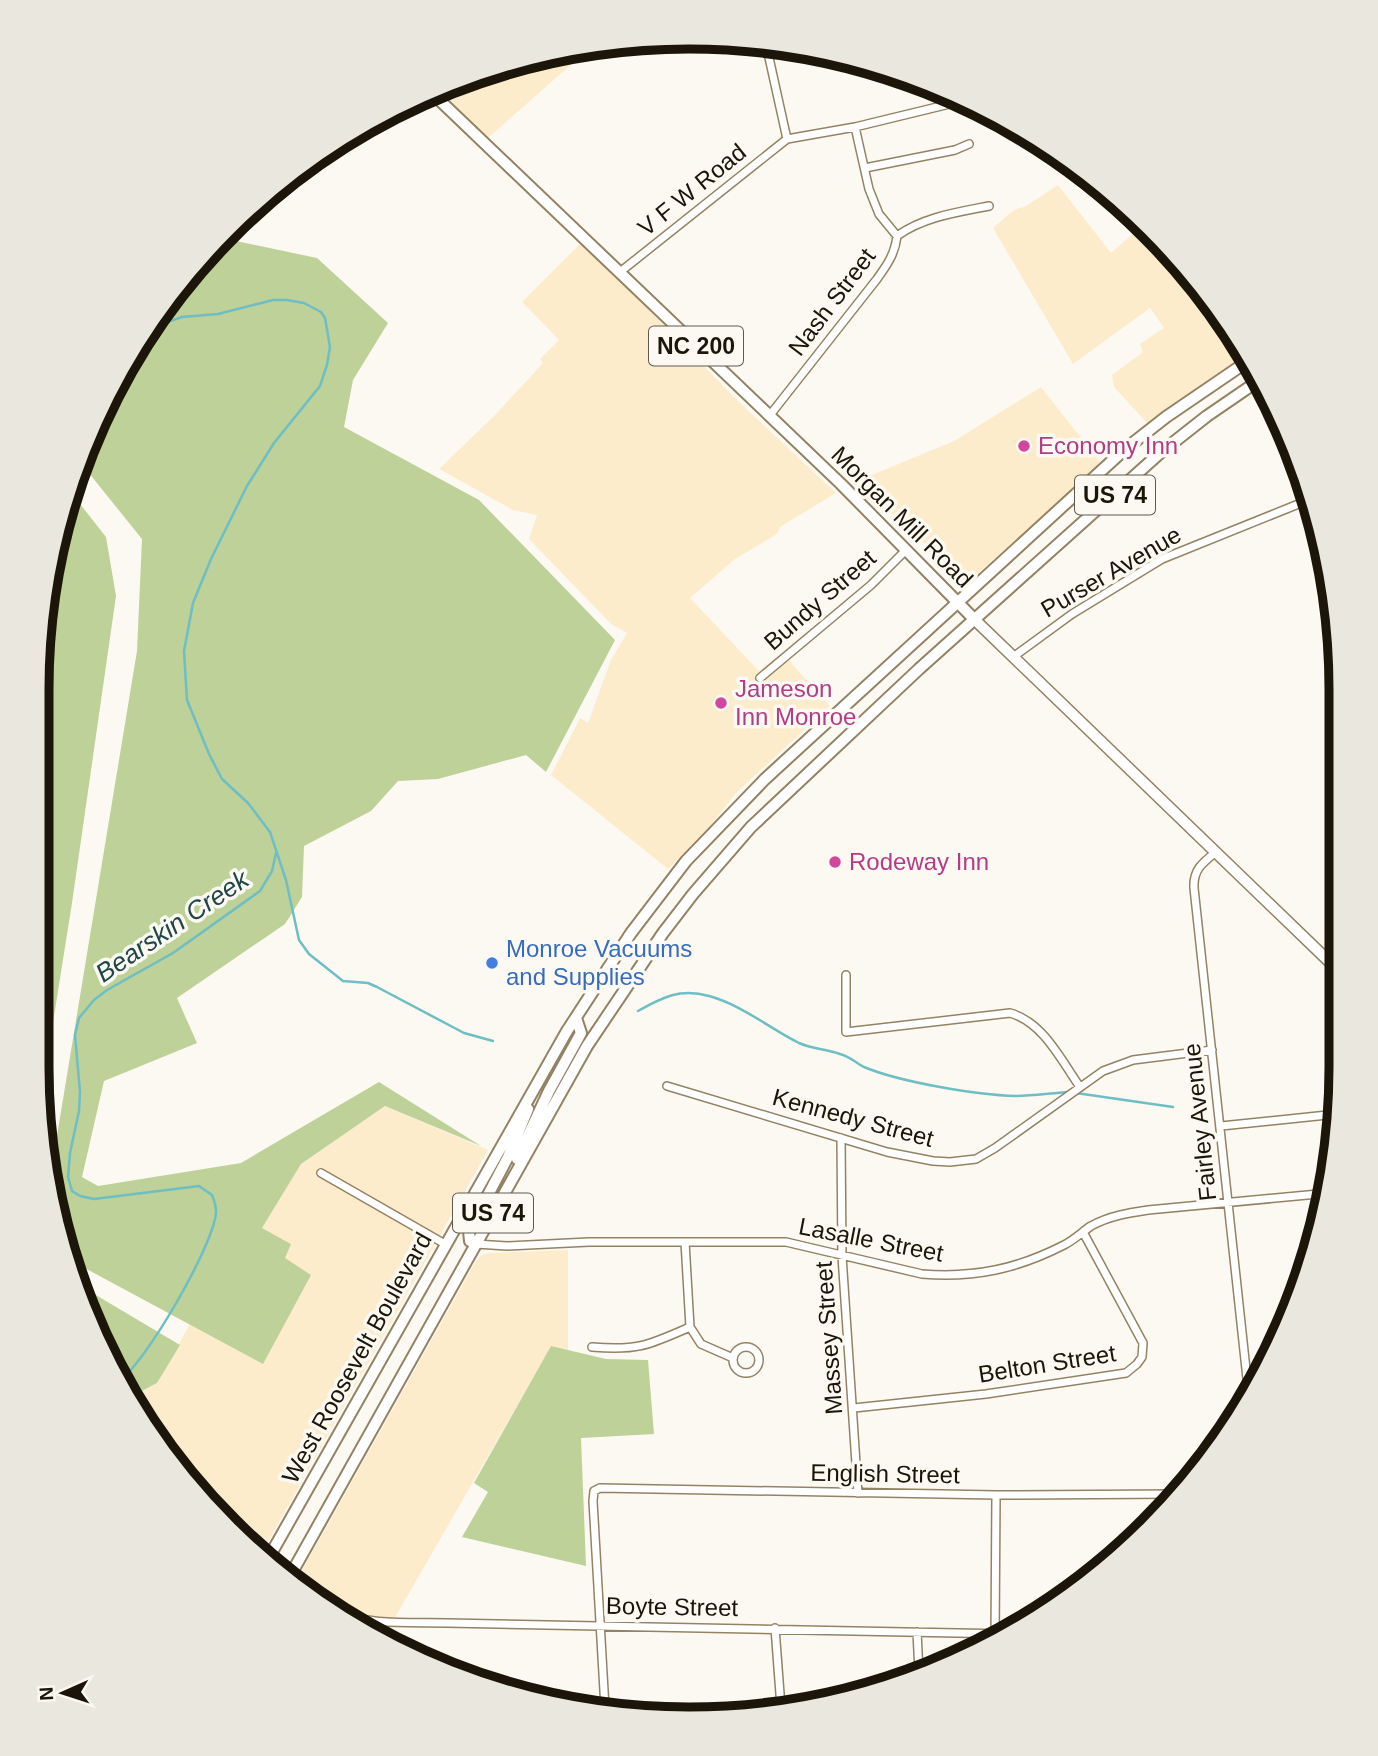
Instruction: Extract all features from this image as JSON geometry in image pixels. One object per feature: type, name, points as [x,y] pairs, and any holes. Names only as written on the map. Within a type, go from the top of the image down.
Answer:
[{"type":"main road","name":"Morgan Mill Road","points":[[439,100],[770,415],[975,620],[1329,960]]},
{"type":"main road","name":"West Roosevelt Boulevard","points":[[272,1552],[537,1083],[631,933],[686,861],[765,779],[1124,450],[1241,366]]},
{"type":"main road","name":"West Roosevelt Boulevard","points":[[293,1570],[587,1046],[653,947],[693,894],[751,827],[861,721],[1160,453],[1206,416],[1252,385]]},
{"type":"main road","points":[[512,1179],[532,1123],[581,1033],[576,1018]]},
{"type":"main road","points":[[476,1244],[470,1241],[469,1231],[508,1157],[537,1083]]},
{"type":"street","points":[[768,54],[787,139],[855,127],[948,104]]},
{"type":"street","name":"Nash Street","points":[[770,415],[890,261],[897,236],[879,214],[869,189],[855,127]]},
{"type":"street","name":"V F W Road","points":[[620,272],[787,139]]},
{"type":"street","points":[[865,168],[969,144]]},
{"type":"street","points":[[897,236],[907,229],[951,213],[989,206]]},
{"type":"street","name":"Purser Avenue","points":[[1013,657],[1072,614],[1162,559],[1301,503]]},
{"type":"street","name":"Bundy Street","points":[[760,678],[871,585],[905,551]]},
{"type":"street","name":"Fairley Avenue","points":[[1216,852],[1202,864],[1194,878],[1247,1379]]},
{"type":"street","points":[[846,975],[846,1031],[1010,1013],[1022,1017],[1040,1031],[1080,1087]]},
{"type":"street","name":"Kennedy Street","points":[[667,1086],[887,1152],[933,1161],[976,1159],[1104,1071],[1124,1062],[1212,1050]]},
{"type":"street","points":[[1221,1126],[1327,1115]]},
{"type":"street","name":"Massey Street","points":[[841,1138],[842,1255],[858,1493]]},
{"type":"street","points":[[321,1173],[445,1244]]},
{"type":"street","name":"Lasalle Street","points":[[476,1244],[507,1246],[589,1242],[786,1242],[922,1274],[977,1274],[1021,1264],[1067,1244],[1103,1220],[1121,1214],[1316,1194]]},
{"type":"street","name":"Belton Street","points":[[854,1408],[986,1394],[1126,1373],[1142,1357],[1143,1343],[1083,1232]]},
{"type":"street","points":[[685,1242],[690,1327],[701,1344],[733,1358]]},
{"type":"street","points":[[592,1347],[619,1350],[648,1346],[690,1327]]},
{"type":"street","name":"English Street","points":[[600,1626],[594,1491],[600,1488],[996,1495],[1165,1494]]},
{"type":"street","points":[[995,1629],[996,1495]]},
{"type":"street","name":"Boyte Street","points":[[366,1619],[775,1628],[981,1636]]},
{"type":"street","points":[[600,1626],[605,1702]]},
{"type":"street","points":[[775,1628],[781,1701]]},
{"type":"street","points":[[918,1632],[919,1664]]},
{"type":"shaded area","points":[[578,59],[488,138],[446,97],[523,71]]},
{"type":"shaded area","points":[[1058,185],[1111,253],[1136,231],[1197,299],[1238,361],[1148,424],[1114,387],[1112,375],[1143,352],[1140,344],[1164,328],[1150,308],[1073,364],[993,228],[1014,210],[1026,206]]},
{"type":"shaded area","points":[[582,242],[740,403],[836,493],[780,527],[777,534],[735,559],[690,598],[759,671],[782,653],[830,706],[736,793],[711,825],[668,869],[551,775],[580,718],[588,723],[611,660],[627,633],[611,624],[529,539],[537,515],[513,510],[439,469],[495,415],[543,363],[540,359],[559,340],[522,302]]},
{"type":"shaded area","points":[[1041,387],[1101,463],[970,580],[963,580],[876,499],[866,487],[867,477],[954,441]]},
{"type":"shaded area","points":[[385,1106],[488,1150],[265,1546],[236,1520],[181,1457],[138,1393],[157,1383],[190,1324],[263,1364],[285,1257],[291,1244],[262,1228],[301,1164]]},
{"type":"shaded area","points":[[568,1250],[568,1350],[551,1347],[387,1631],[299,1575],[476,1261],[488,1253]]},
{"type":"green space","points":[[232,240],[317,258],[388,323],[353,380],[344,427],[479,500],[615,640],[546,772],[526,755],[438,779],[398,781],[371,811],[304,846],[302,897],[285,924],[177,998],[197,1043],[104,1081],[82,1177],[98,1186],[241,1163],[379,1082],[481,1146],[385,1106],[301,1164],[262,1228],[291,1244],[285,1258],[311,1275],[263,1364],[81,1266],[61,1192],[54,1152],[137,651],[142,539],[87,471],[115,406],[157,333],[181,299]]},
{"type":"green space","points":[[78,501],[106,537],[116,596],[49,1048],[50,647],[61,564]]},
{"type":"green space","points":[[90,1292],[180,1345],[157,1383],[138,1393],[115,1350]]},
{"type":"green space","points":[[551,1346],[606,1359],[648,1360],[654,1434],[581,1438],[586,1566],[462,1537],[488,1492],[474,1483]]},
{"type":"waterway","name":"Bearskin Creek","points":[[164,323],[182,317],[218,314],[273,300],[304,303],[321,312],[325,318],[330,347],[320,386],[274,443],[247,486],[193,603],[184,651],[187,700],[222,779],[248,803],[270,832],[286,880],[299,940],[309,954],[343,981],[368,983],[464,1033],[493,1041]]},
{"type":"waterway","name":"Bearskin Creek","points":[[128,1373],[161,1328],[192,1274],[213,1227],[216,1209],[212,1195],[199,1186],[94,1199],[72,1191],[68,1177],[79,1111],[75,1035],[79,1018],[94,1000],[107,990],[173,953],[260,891],[272,871],[276,853]]},
{"type":"waterway","points":[[638,1011],[672,995],[699,994],[733,1005],[799,1043],[843,1055],[864,1067],[897,1078],[999,1095],[1069,1092]]},
{"type":"waterway","points":[[1076,1093],[1173,1107]]},
{"type":"place","name":"Economy Inn","points":[[1024,446]]},
{"type":"place","name":"Jameson Inn Monroe","points":[[721,703]]},
{"type":"place","name":"Rodeway Inn","points":[[835,862]]},
{"type":"place","name":"Monroe Vacuums and Supplies","points":[[492,963]]}]
